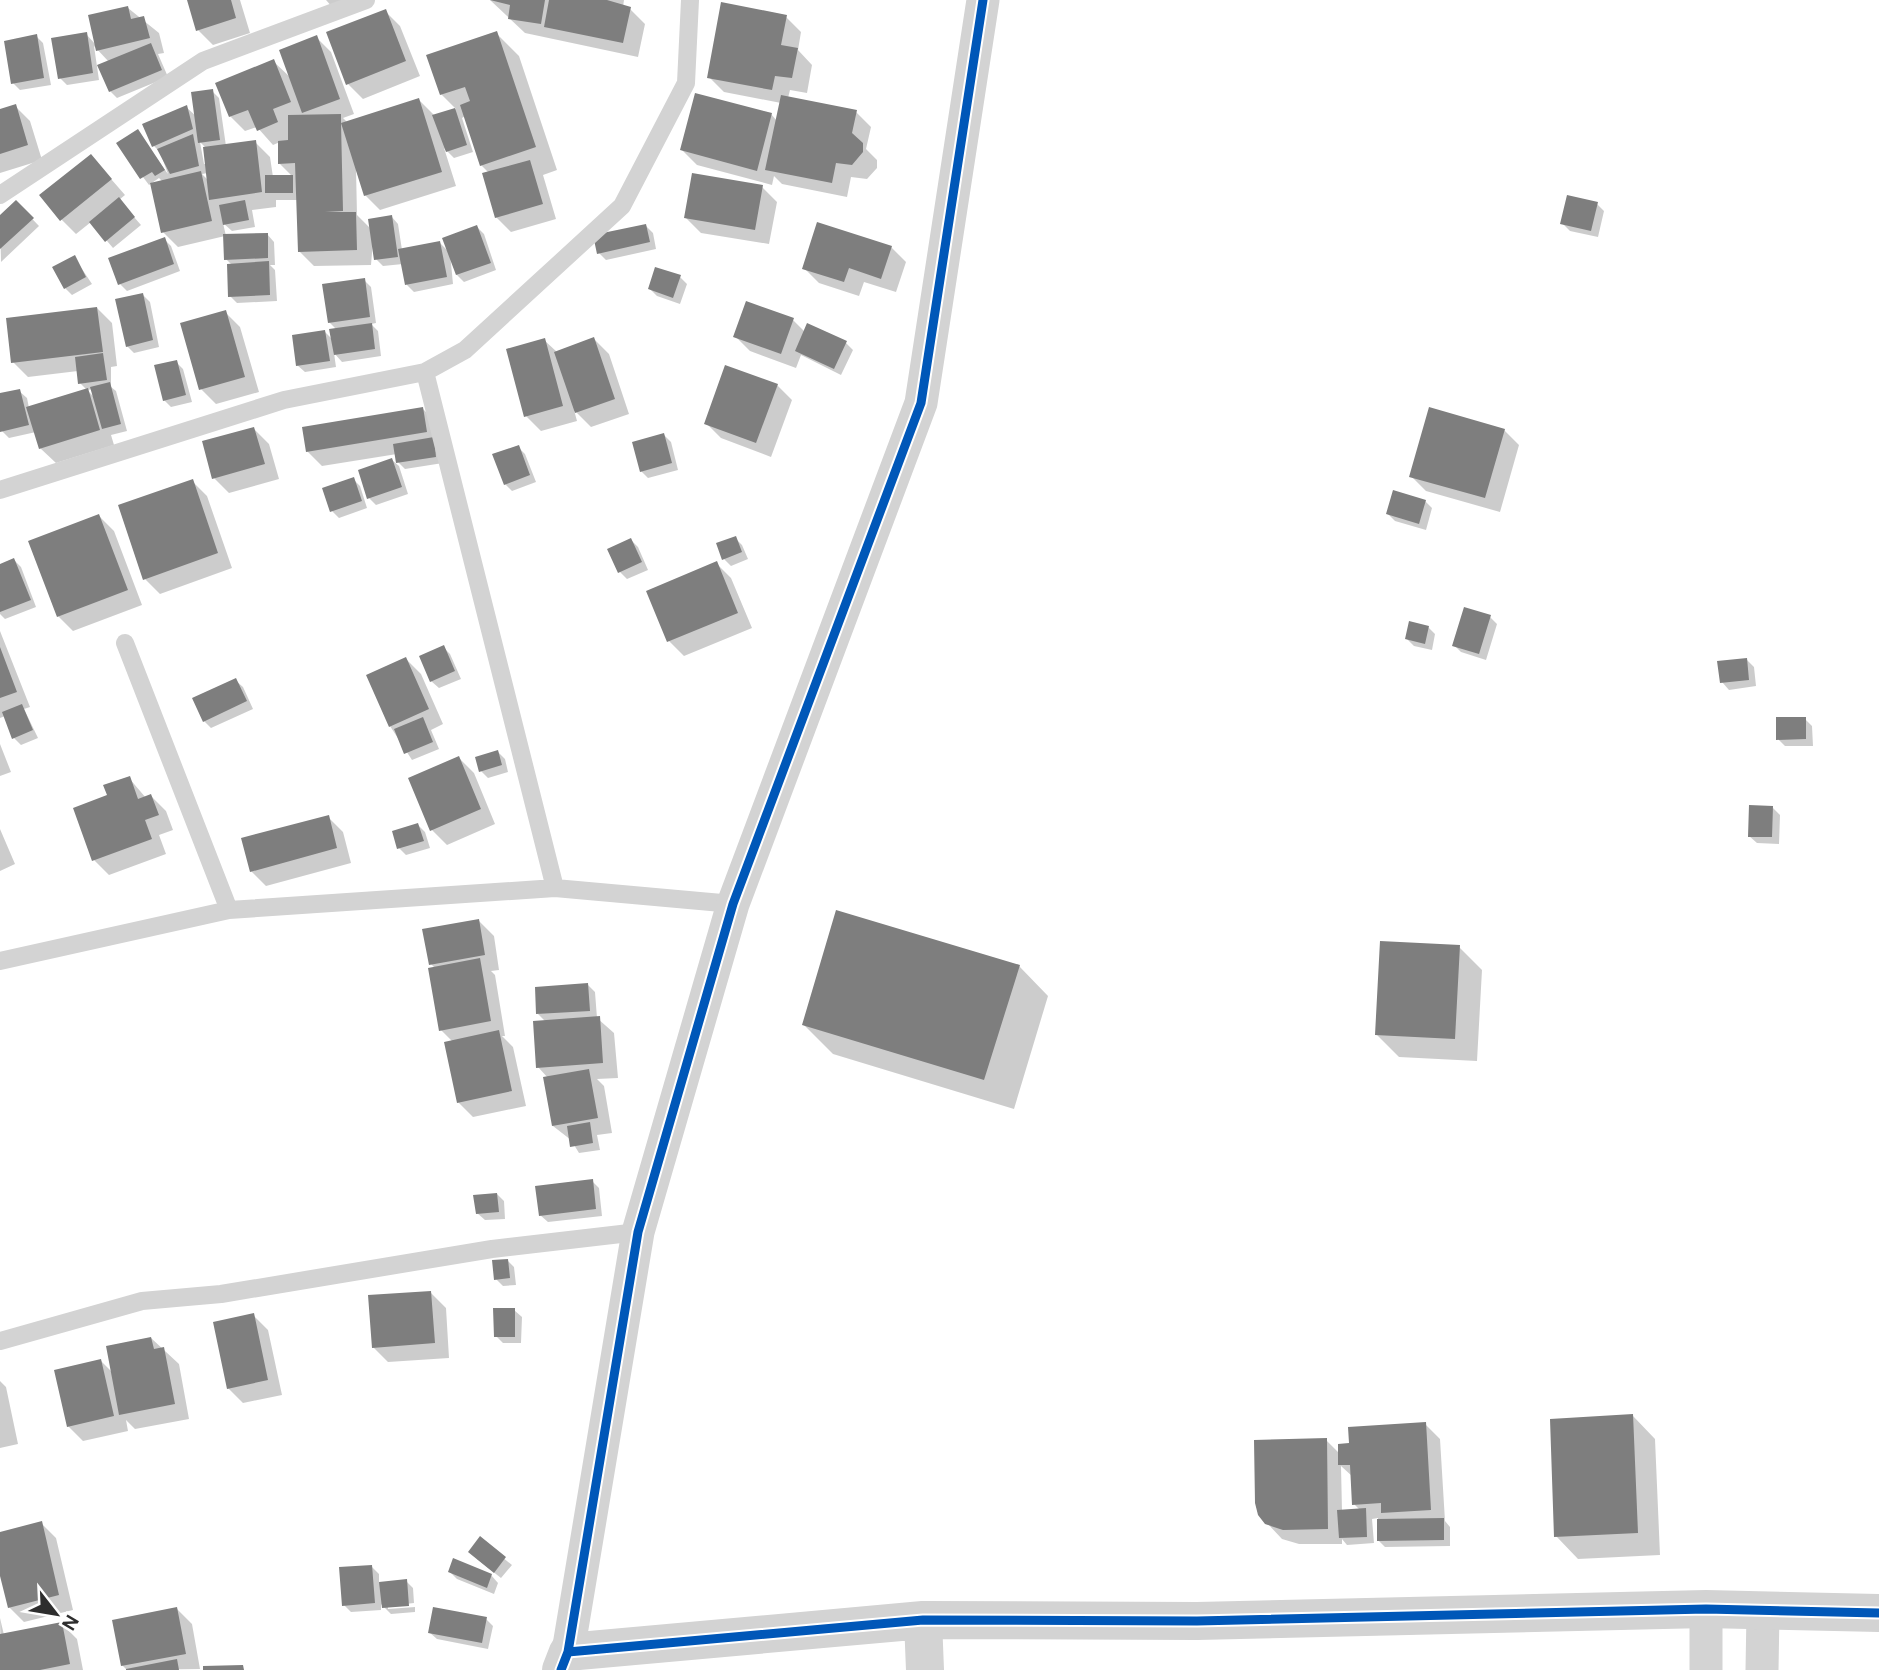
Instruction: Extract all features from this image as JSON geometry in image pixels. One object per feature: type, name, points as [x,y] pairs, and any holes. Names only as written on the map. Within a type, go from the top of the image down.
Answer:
[{"type":"street","points":[[983,0],[921,403],[733,904],[638,1232],[565,1661],[923,1620],[1210,1621],[1706,1609],[1879,1614]]},
{"type":"street","points":[[1706,1609],[1706,1670]]},
{"type":"street","points":[[1762,1670],[1763,1612]]},
{"type":"street","points":[[923,1620],[925,1670]]},
{"type":"lane","points":[[0,195],[203,61],[366,0]]},
{"type":"lane","points":[[0,489],[284,400],[425,372],[464,350],[622,206],[685,83],[690,0]]},
{"type":"lane","points":[[425,372],[555,888]]},
{"type":"lane","points":[[125,643],[229,910]]},
{"type":"lane","points":[[0,961],[229,910],[555,888],[733,904]]},
{"type":"lane","points":[[0,1341],[142,1301],[221,1294],[492,1248],[638,1232]]},
{"type":"building","points":[[187,0],[231,0],[236,18],[196,31]]},
{"type":"building","points":[[490,0],[545,0],[541,24],[508,19],[510,5]]},
{"type":"building","points":[[549,0],[607,0],[631,7],[623,43],[544,27]]},
{"type":"building","points":[[721,2],[787,15],[781,45],[798,48],[792,78],[775,76],[772,90],[707,78]]},
{"type":"building","points":[[128,6],[131,19],[144,16],[150,38],[96,51],[88,15]]},
{"type":"building","points":[[386,9],[406,61],[346,85],[326,32]]},
{"type":"building","points":[[497,31],[536,147],[480,166],[460,105],[470,101],[465,87],[440,95],[426,55]]},
{"type":"building","points":[[87,32],[93,73],[58,79],[51,38]]},
{"type":"building","points":[[37,34],[44,78],[11,84],[4,41]]},
{"type":"building","points":[[317,35],[340,99],[302,113],[279,50]]},
{"type":"building","points":[[151,43],[162,70],[109,92],[97,65]]},
{"type":"building","points":[[274,59],[291,102],[273,109],[278,122],[257,131],[248,110],[229,117],[215,83]]},
{"type":"building","points":[[213,89],[220,140],[198,143],[191,92]]},
{"type":"building","points":[[695,93],[772,113],[757,171],[680,150]]},
{"type":"building","points":[[781,95],[857,110],[852,133],[863,143],[863,152],[852,165],[836,163],[832,183],[765,170]]},
{"type":"building","points":[[419,98],[442,172],[364,196],[341,123]]},
{"type":"building","points":[[16,104],[28,145],[0,154],[0,109]]},
{"type":"building","points":[[187,105],[193,129],[152,147],[142,124]]},
{"type":"building","points":[[455,108],[467,145],[446,152],[432,115]]},
{"type":"building","points":[[341,114],[343,211],[325,212],[356,212],[357,250],[298,252],[295,163],[278,164],[278,141],[288,140],[288,115]]},
{"type":"building","points":[[138,129],[165,170],[155,176],[152,172],[140,179],[116,143]]},
{"type":"building","points":[[193,134],[199,166],[170,174],[157,149]]},
{"type":"building","points":[[256,140],[262,192],[209,200],[203,147]]},
{"type":"building","points":[[91,154],[112,179],[60,221],[39,195]]},
{"type":"building","points":[[530,160],[543,204],[495,218],[482,173]]},
{"type":"building","points":[[201,171],[212,221],[161,233],[150,183]]},
{"type":"building","points":[[692,173],[763,185],[755,230],[684,218]]},
{"type":"building","points":[[265,175],[293,175],[293,193],[265,193]]},
{"type":"building","points":[[1567,195],[1598,202],[1591,231],[1560,224]]},
{"type":"building","points":[[119,197],[135,217],[105,242],[89,222]]},
{"type":"building","points":[[16,200],[34,218],[0,249],[0,215]]},
{"type":"building","points":[[245,200],[249,220],[223,225],[219,205]]},
{"type":"building","points":[[392,215],[398,257],[374,260],[368,219]]},
{"type":"building","points":[[817,222],[892,246],[881,279],[849,268],[844,282],[802,269]]},
{"type":"building","points":[[646,224],[650,242],[597,254],[593,235]]},
{"type":"building","points":[[477,225],[491,263],[456,275],[442,238]]},
{"type":"building","points":[[268,233],[268,258],[224,260],[223,234]]},
{"type":"building","points":[[165,237],[174,264],[118,285],[108,258]]},
{"type":"building","points":[[440,241],[447,277],[405,285],[398,249]]},
{"type":"building","points":[[75,255],[86,277],[64,289],[52,267]]},
{"type":"building","points":[[269,261],[270,295],[228,297],[227,264]]},
{"type":"building","points":[[655,267],[681,275],[673,298],[648,289]]},
{"type":"building","points":[[365,278],[370,317],[328,323],[322,284]]},
{"type":"building","points":[[143,293],[153,340],[126,347],[115,299]]},
{"type":"building","points":[[746,301],[794,318],[781,354],[733,337]]},
{"type":"building","points":[[97,307],[103,352],[11,363],[6,318]]},
{"type":"building","points":[[226,310],[245,377],[199,390],[180,323]]},
{"type":"building","points":[[372,323],[375,349],[334,355],[329,329]]},
{"type":"building","points":[[807,323],[847,341],[834,369],[795,351]]},
{"type":"building","points":[[325,330],[330,361],[296,366],[292,335]]},
{"type":"building","points":[[594,337],[615,399],[575,413],[554,352]]},
{"type":"building","points":[[545,338],[563,406],[524,417],[506,349]]},
{"type":"building","points":[[103,353],[107,380],[78,384],[75,357]]},
{"type":"building","points":[[177,360],[186,395],[163,401],[154,365]]},
{"type":"building","points":[[725,365],[778,384],[756,443],[704,424]]},
{"type":"building","points":[[110,382],[121,424],[102,429],[90,387]]},
{"type":"building","points":[[88,388],[100,430],[39,449],[26,407]]},
{"type":"building","points":[[20,389],[29,425],[0,432],[0,393]]},
{"type":"building","points":[[423,407],[427,432],[306,452],[302,427]]},
{"type":"building","points":[[1429,407],[1505,429],[1485,498],[1409,477]]},
{"type":"building","points":[[254,427],[265,464],[212,479],[202,441]]},
{"type":"building","points":[[664,433],[672,463],[640,472],[632,442]]},
{"type":"building","points":[[434,437],[436,457],[396,463],[393,444]]},
{"type":"building","points":[[519,445],[530,475],[504,485],[492,454]]},
{"type":"building","points":[[392,458],[402,487],[367,499],[358,470]]},
{"type":"building","points":[[354,477],[362,501],[330,512],[322,488]]},
{"type":"building","points":[[193,479],[218,553],[143,580],[118,505]]},
{"type":"building","points":[[1393,490],[1426,500],[1419,524],[1386,514]]},
{"type":"building","points":[[99,514],[128,590],[57,617],[28,541]]},
{"type":"building","points":[[736,536],[742,552],[722,560],[716,543]]},
{"type":"building","points":[[631,538],[642,562],[618,573],[607,549]]},
{"type":"building","points":[[14,558],[31,600],[0,612],[0,564]]},
{"type":"building","points":[[717,561],[738,613],[667,642],[646,591]]},
{"type":"building","points":[[1464,607],[1491,615],[1479,654],[1452,646]]},
{"type":"building","points":[[1409,621],[1429,626],[1425,644],[1405,639]]},
{"type":"building","points":[[444,645],[455,671],[430,682],[419,656]]},
{"type":"building","points":[[0,647],[17,692],[0,698]]},
{"type":"building","points":[[406,657],[429,709],[389,727],[366,675]]},
{"type":"building","points":[[1747,658],[1749,680],[1720,683],[1717,661]]},
{"type":"building","points":[[236,678],[247,701],[203,722],[192,698]]},
{"type":"building","points":[[22,704],[33,730],[12,739],[2,712]]},
{"type":"building","points":[[423,717],[433,742],[404,754],[394,729]]},
{"type":"building","points":[[1776,717],[1806,717],[1806,739],[1776,740]]},
{"type":"building","points":[[498,750],[502,765],[479,772],[475,757]]},
{"type":"building","points":[[459,756],[481,809],[430,831],[408,778]]},
{"type":"building","points":[[130,776],[138,799],[151,794],[159,815],[145,820],[152,839],[92,861],[73,808],[107,795],[103,785]]},
{"type":"building","points":[[1749,805],[1773,806],[1772,837],[1748,837]]},
{"type":"building","points":[[329,815],[337,848],[250,872],[241,838]]},
{"type":"building","points":[[418,823],[424,841],[397,849],[392,831]]},
{"type":"building","points":[[836,910],[1020,965],[984,1080],[802,1025]]},
{"type":"building","points":[[479,919],[485,955],[429,965],[422,929]]},
{"type":"building","points":[[1380,941],[1460,945],[1455,1039],[1375,1035]]},
{"type":"building","points":[[480,958],[491,1021],[439,1031],[428,968]]},
{"type":"building","points":[[588,983],[590,1011],[536,1014],[535,987]]},
{"type":"building","points":[[600,1016],[603,1063],[536,1068],[533,1021]]},
{"type":"building","points":[[499,1030],[512,1091],[457,1103],[444,1042]]},
{"type":"building","points":[[589,1069],[598,1118],[552,1126],[543,1077]]},
{"type":"building","points":[[590,1122],[593,1143],[570,1147],[567,1126]]},
{"type":"building","points":[[593,1179],[596,1209],[539,1216],[535,1186]]},
{"type":"building","points":[[497,1193],[499,1212],[476,1214],[473,1195]]},
{"type":"building","points":[[508,1259],[510,1278],[494,1280],[492,1260]]},
{"type":"building","points":[[431,1291],[435,1343],[372,1348],[368,1295]]},
{"type":"building","points":[[493,1308],[515,1308],[515,1337],[494,1337]]},
{"type":"building","points":[[254,1313],[268,1380],[227,1389],[213,1322]]},
{"type":"building","points":[[151,1337],[154,1349],[164,1347],[175,1404],[119,1415],[106,1346]]},
{"type":"building","points":[[101,1359],[114,1416],[67,1427],[54,1370]]},
{"type":"building","points":[[1633,1414],[1638,1533],[1554,1537],[1550,1419]]},
{"type":"building","points":[[1426,1422],[1431,1510],[1381,1513],[1381,1503],[1352,1505],[1350,1465],[1338,1465],[1338,1444],[1349,1443],[1348,1427]]},
{"type":"building","points":[[1327,1438],[1328,1529],[1283,1530],[1265,1524],[1258,1515],[1255,1503],[1254,1440]]},
{"type":"building","points":[[1366,1508],[1367,1537],[1339,1538],[1337,1510]]},
{"type":"building","points":[[1444,1518],[1444,1540],[1377,1541],[1377,1519]]},
{"type":"building","points":[[42,1521],[59,1595],[8,1608],[0,1576],[0,1532]]},
{"type":"building","points":[[480,1536],[506,1557],[494,1573],[468,1552]]},
{"type":"building","points":[[453,1558],[492,1574],[487,1588],[448,1572]]},
{"type":"building","points":[[372,1565],[375,1603],[342,1606],[339,1567]]},
{"type":"building","points":[[407,1579],[409,1606],[382,1608],[379,1582]]},
{"type":"building","points":[[177,1607],[186,1654],[121,1666],[112,1620]]},
{"type":"building","points":[[433,1607],[487,1617],[482,1643],[428,1633]]},
{"type":"building","points":[[62,1622],[70,1664],[40,1670],[0,1670],[0,1634]]},
{"type":"building","points":[[177,1659],[179,1670],[126,1670],[126,1669]]},
{"type":"building","points":[[243,1665],[244,1670],[203,1670],[203,1666]]},
{"type":"cycle path","points":[[561,1670],[568,1652],[638,1232],[733,904],[921,403],[983,0]]},
{"type":"cycle path","points":[[568,1652],[923,1620],[1197,1621],[1706,1609],[1879,1613]]}]
